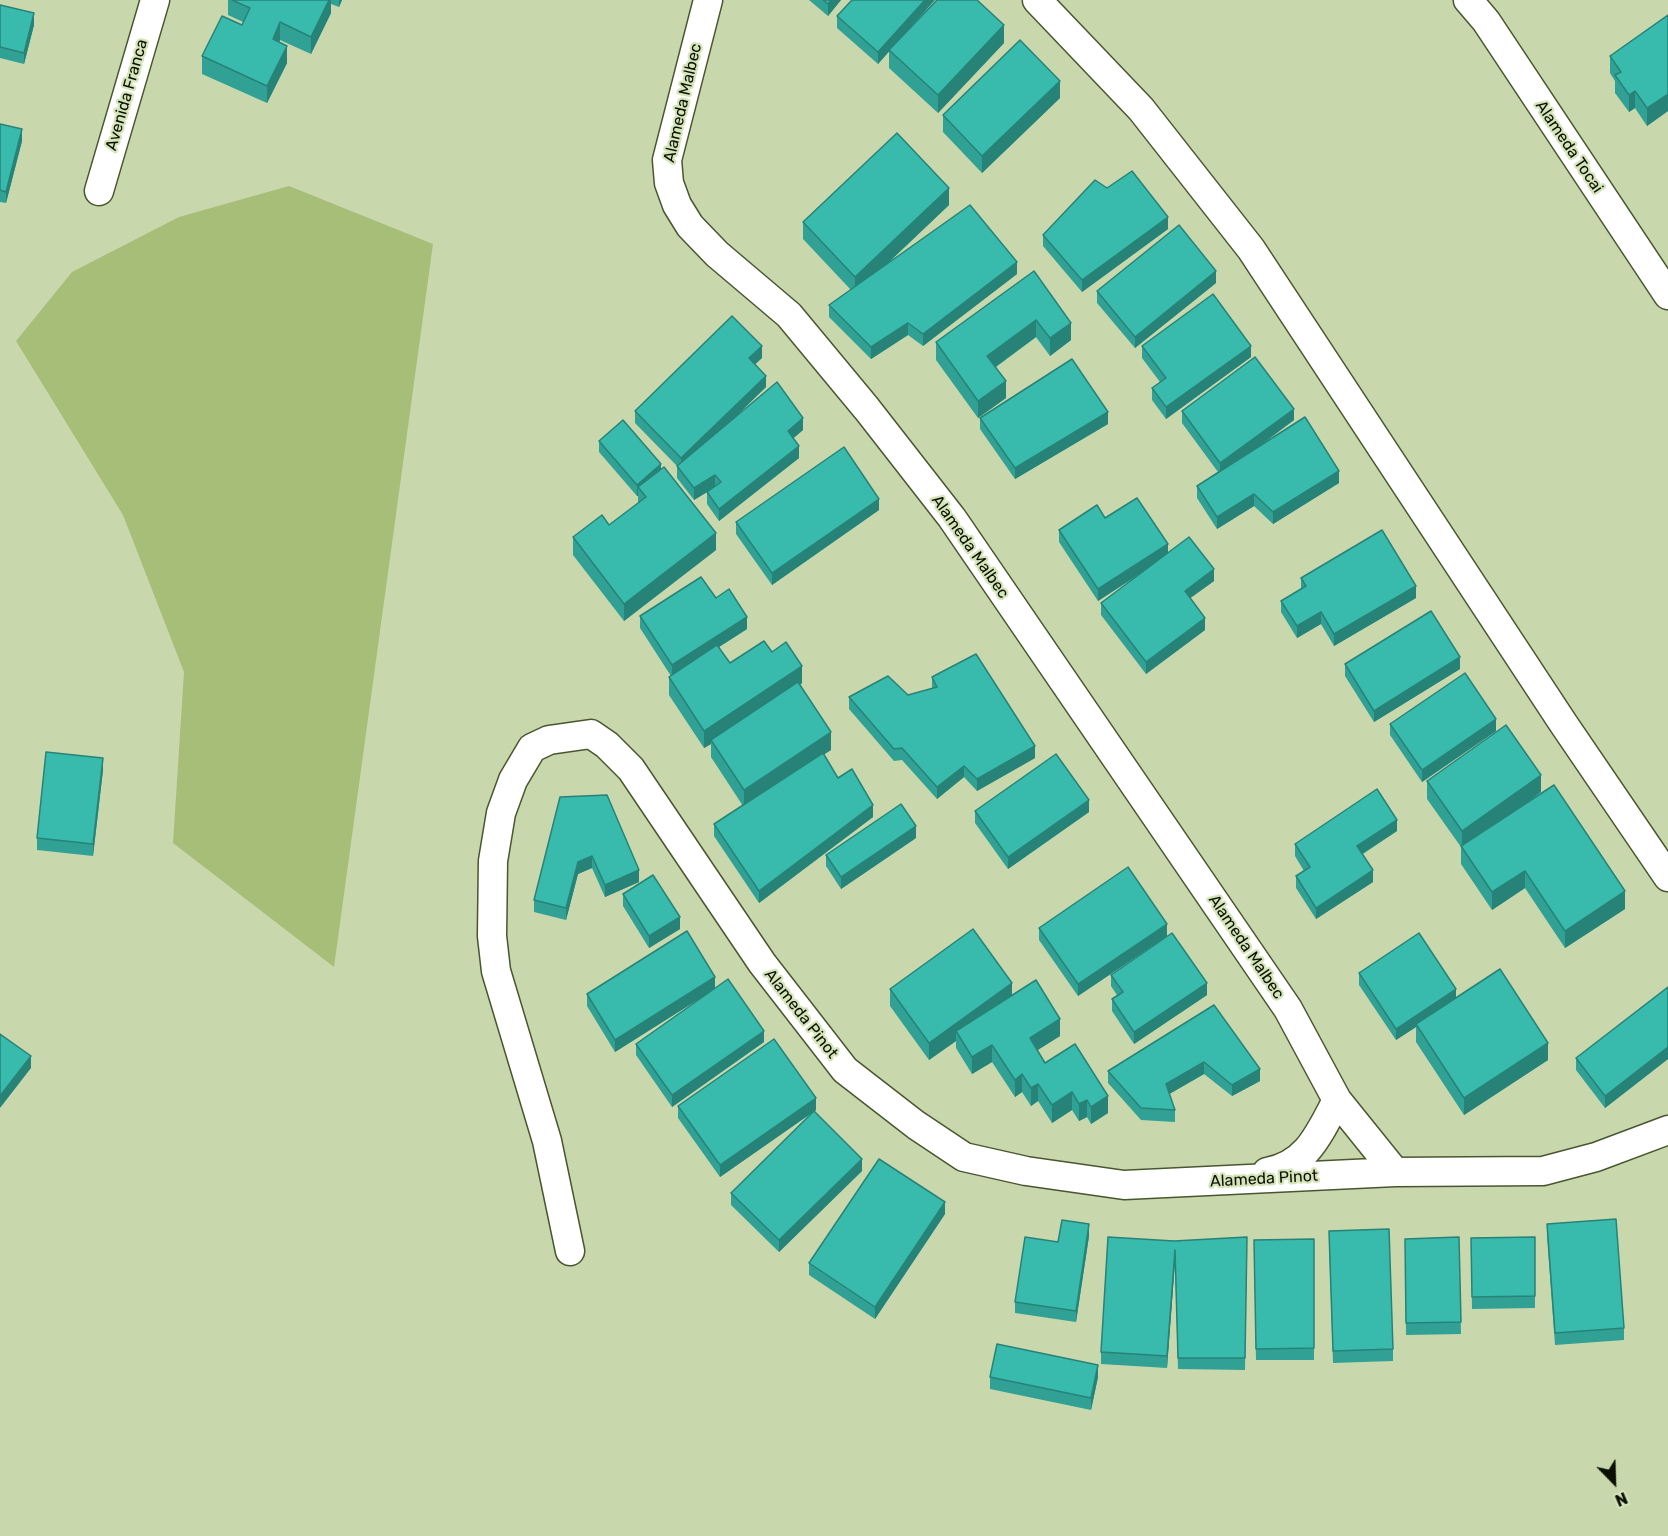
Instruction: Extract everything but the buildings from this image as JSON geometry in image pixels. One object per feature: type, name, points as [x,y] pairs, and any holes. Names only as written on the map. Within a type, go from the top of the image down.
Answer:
[{"type":"street","name":"Avenida Franca","points":[[99,191],[154,0]]},
{"type":"street","name":"Alameda Malbec","points":[[708,0],[667,160],[669,183],[677,205],[690,226],[717,254],[789,315],[952,518],[1288,1009],[1337,1100],[1395,1172]]},
{"type":"street","points":[[1037,0],[1141,109],[1251,249],[1557,714],[1668,877]]},
{"type":"street","name":"Alameda Tocai","points":[[1468,0],[1486,21],[1668,295]]},
{"type":"street","name":"Alameda Pinot","points":[[570,1251],[547,1141],[496,971],[492,936],[493,861],[501,813],[513,780],[532,748],[549,740],[591,734],[607,745],[631,769],[762,963],[845,1070],[916,1125],[964,1157],[1026,1171],[1124,1185],[1395,1172],[1543,1171],[1596,1157],[1668,1130]]},
{"type":"street","points":[[1219,1181],[1283,1169],[1291,1164],[1314,1143],[1337,1100]]},
{"type":"green space","points":[[289,186],[433,244],[334,967],[173,843],[184,672],[123,515],[16,341],[72,272],[179,217]]}]
